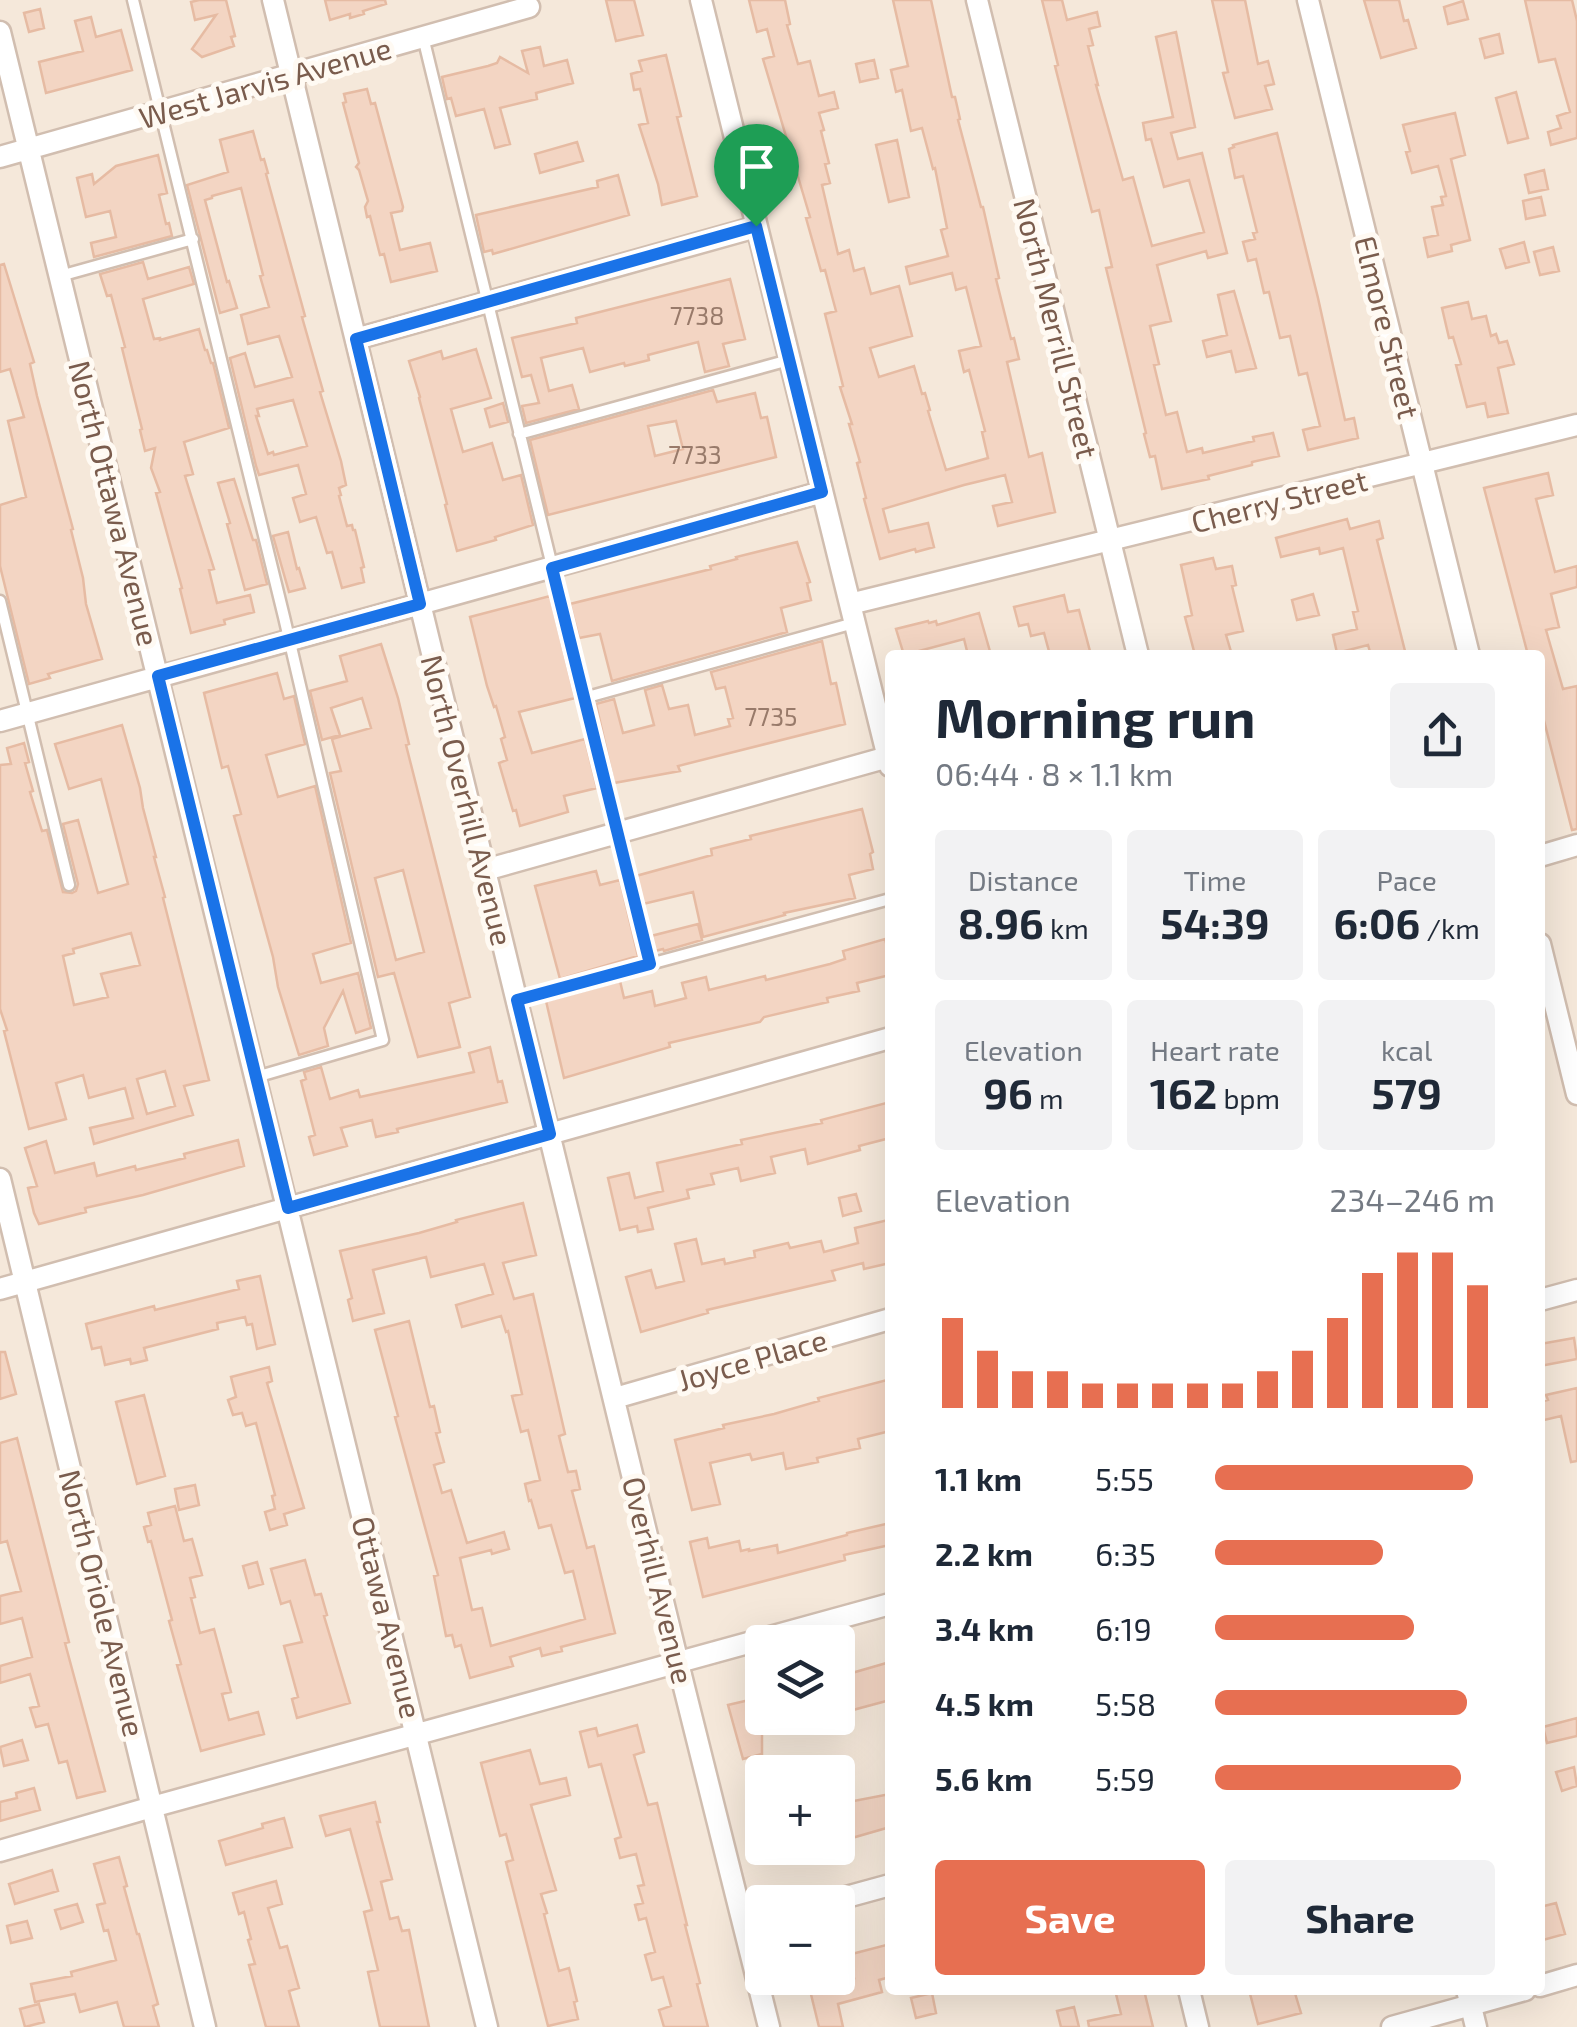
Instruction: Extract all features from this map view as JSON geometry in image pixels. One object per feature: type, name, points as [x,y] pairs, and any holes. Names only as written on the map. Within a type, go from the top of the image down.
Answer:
[{"type":"street","name":"North Overhill Avenue","points":[[273,0],[550,1134]]},
{"type":"street","points":[[701,0],[885,746]]},
{"type":"street","name":"North Merrill Street","points":[[977,0],[1137,650]]},
{"type":"street","name":"Elmore Street","points":[[1308,0],[1468,650]]},
{"type":"street","name":"West Jarvis Avenue","points":[[0,157],[529,7]]},
{"type":"street","name":"North Ottawa Avenue","points":[[0,32],[288,1208]]},
{"type":"street","points":[[356,339],[756,226]]},
{"type":"street","name":"Cherry Street","points":[[852,614],[980,573],[1577,425]]},
{"type":"street","points":[[0,721],[822,492]]},
{"type":"street","points":[[485,870],[885,763]]},
{"type":"street","points":[[1545,855],[1577,845]]},
{"type":"street","points":[[1545,964],[1577,1094]]},
{"type":"street","points":[[0,1289],[885,1039]]},
{"type":"street","name":"Overhill Avenue","points":[[550,1134],[678,1663],[745,1893]]},
{"type":"street","name":"North Oriole Avenue","points":[[0,1179],[205,2027]]},
{"type":"street","name":"Ottawa Avenue","points":[[288,1208],[487,2027]]},
{"type":"street","points":[[1545,1299],[1577,1290]]},
{"type":"street","name":"Joyce Place","points":[[615,1398],[885,1321]]},
{"type":"street","points":[[0,1851],[885,1605]]},
{"type":"street","points":[[855,1895],[885,1886]]},
{"type":"street","points":[[1545,1985],[1577,1976]]},
{"type":"street","name":"Overhill Avenue","points":[[764,1995],[769,2027]]},
{"type":"street","points":[[1190,1995],[1198,2027]]},
{"type":"street","points":[[1392,2027],[1469,1998],[1476,2027]]},
{"type":"lane","points":[[133,0],[290,640],[382,1040],[256,1077]]},
{"type":"lane","points":[[423,37],[650,964]]},
{"type":"lane","points":[[60,276],[193,240]]},
{"type":"lane","points":[[519,434],[789,360]]},
{"type":"lane","points":[[0,601],[69,884]]},
{"type":"lane","points":[[584,698],[852,614]]},
{"type":"lane","points":[[517,1000],[885,900]]},
{"type":"shaded area","points":[[0,0],[1577,0],[1577,2027],[0,2027]]},
{"type":"building","points":[[226,0],[234,46],[202,57],[192,49],[216,15],[195,20],[191,2]]},
{"type":"building","points":[[325,0],[385,0],[386,4],[350,18],[350,14],[330,20]]},
{"type":"building","points":[[606,0],[634,0],[643,35],[616,41]]},
{"type":"building","points":[[749,0],[785,0],[790,24],[787,25],[798,64],[810,61],[819,96],[834,92],[838,108],[819,113],[830,183],[822,185],[838,254],[849,250],[854,271],[864,268],[871,294],[899,286],[912,336],[870,348],[879,377],[914,366],[946,470],[988,458],[969,370],[964,372],[959,351],[981,346],[966,287],[956,290],[952,273],[910,284],[906,267],[948,256],[941,230],[947,228],[935,168],[922,128],[911,131],[902,90],[896,92],[891,70],[908,66],[893,0],[931,0],[952,97],[983,207],[999,278],[996,279],[1019,359],[1007,362],[1029,457],[1042,453],[1055,512],[998,526],[993,506],[1012,502],[1005,475],[964,485],[883,509],[889,532],[928,523],[934,547],[880,559],[825,314],[836,311],[825,270],[821,271],[806,218],[810,217],[763,59],[774,56],[767,29],[757,32]]},
{"type":"building","points":[[1042,0],[1062,0],[1067,20],[1097,12],[1100,26],[1089,29],[1093,45],[1088,46],[1096,85],[1123,180],[1133,177],[1152,246],[1204,232],[1189,180],[1164,187],[1143,123],[1173,117],[1156,37],[1176,32],[1195,127],[1171,133],[1178,159],[1202,153],[1227,253],[1208,258],[1206,251],[1157,265],[1171,321],[1150,326],[1166,415],[1177,412],[1187,452],[1202,448],[1203,453],[1273,433],[1279,456],[1208,476],[1209,479],[1162,489],[1155,456],[1150,457],[1144,434],[1106,268],[1112,267],[1099,210],[1092,212]]},
{"type":"building","points":[[1212,0],[1245,0],[1258,64],[1268,61],[1274,84],[1265,86],[1272,109],[1235,118],[1223,73],[1228,72]]},
{"type":"building","points":[[1364,0],[1399,0],[1416,48],[1381,58]]},
{"type":"building","points":[[1525,0],[1572,0],[1577,21],[1577,138],[1551,145],[1548,132],[1561,128],[1557,116],[1570,112],[1555,59],[1539,62]]},
{"type":"building","points":[[1463,1],[1468,19],[1448,24],[1444,7]]},
{"type":"building","points":[[40,9],[44,28],[29,32],[24,13]]},
{"type":"building","points":[[91,17],[96,37],[121,30],[132,70],[46,93],[39,62],[83,51],[75,21]]},
{"type":"building","points":[[1499,34],[1503,53],[1485,58],[1480,39]]},
{"type":"building","points":[[540,47],[544,66],[567,60],[573,83],[536,93],[537,99],[500,108],[510,144],[495,148],[484,109],[456,116],[442,77],[497,63],[500,57],[528,73],[522,51]]},
{"type":"building","points":[[666,55],[697,196],[662,205],[639,125],[648,123],[640,89],[634,90],[631,74],[642,71],[639,61]]},
{"type":"building","points":[[874,60],[878,78],[860,82],[856,64]]},
{"type":"building","points":[[367,89],[371,104],[375,103],[403,207],[402,211],[391,213],[400,250],[430,243],[437,271],[391,282],[384,254],[380,255],[370,216],[367,217],[368,201],[356,167],[359,163],[343,103],[344,94]]},
{"type":"building","points":[[1516,92],[1528,138],[1508,143],[1496,98]]},
{"type":"building","points":[[1455,113],[1465,155],[1451,159],[1470,240],[1451,245],[1452,251],[1428,257],[1424,238],[1438,235],[1432,207],[1443,205],[1441,197],[1446,196],[1438,166],[1412,173],[1403,125]]},
{"type":"building","points":[[253,131],[261,160],[264,159],[305,316],[302,317],[323,391],[320,392],[341,461],[346,485],[339,488],[339,496],[347,526],[352,525],[355,530],[364,582],[342,588],[316,517],[300,522],[293,498],[306,494],[298,465],[259,475],[256,466],[230,358],[245,353],[255,387],[292,377],[279,336],[248,344],[241,315],[269,307],[241,188],[205,200],[237,308],[220,313],[187,185],[228,172],[220,140]],"holes":[[[293,400],[307,446],[268,454],[257,409]]]},
{"type":"building","points":[[1277,133],[1345,420],[1354,418],[1358,438],[1308,450],[1303,430],[1320,426],[1307,373],[1299,375],[1290,336],[1280,338],[1256,259],[1248,261],[1243,242],[1255,239],[1253,233],[1257,232],[1243,176],[1235,178],[1229,149]]},
{"type":"building","points":[[897,140],[909,197],[889,202],[876,145]]},
{"type":"building","points":[[577,142],[583,161],[540,173],[535,154]]},
{"type":"building","points":[[158,155],[167,193],[159,195],[172,236],[94,257],[91,243],[116,237],[110,211],[86,217],[77,178],[92,174],[94,184],[116,166]]},
{"type":"building","points":[[1544,170],[1548,189],[1529,193],[1525,175]]},
{"type":"building","points":[[618,175],[629,215],[493,254],[492,250],[484,252],[476,215],[598,187],[597,181]]},
{"type":"building","points":[[1541,197],[1545,215],[1526,219],[1523,201]]},
{"type":"building","points":[[1524,242],[1529,262],[1506,268],[1500,249]]},
{"type":"building","points":[[1553,247],[1559,271],[1540,275],[1534,252]]},
{"type":"building","points":[[143,262],[148,279],[189,267],[194,284],[143,299],[154,339],[199,329],[213,363],[229,428],[184,442],[193,474],[185,476],[214,569],[209,570],[217,603],[250,595],[254,612],[191,633],[156,493],[160,492],[151,468],[155,448],[145,451],[122,348],[125,347],[111,295],[107,296],[100,274]]},
{"type":"building","points":[[4,264],[34,362],[30,364],[37,396],[73,529],[86,604],[102,659],[48,674],[50,678],[29,684],[0,566],[0,505],[26,497],[8,421],[24,417],[10,369],[0,372],[0,265]]},
{"type":"building","points":[[730,279],[745,339],[723,344],[729,366],[705,372],[698,342],[648,355],[649,360],[590,372],[583,348],[541,358],[549,391],[572,385],[579,409],[526,423],[522,406],[539,403],[531,375],[522,377],[512,338]]},
{"type":"building","points":[[1234,291],[1256,368],[1236,372],[1231,351],[1207,357],[1203,341],[1227,335],[1218,295]]},
{"type":"building","points":[[1468,302],[1472,319],[1486,316],[1491,336],[1496,334],[1499,343],[1507,341],[1514,364],[1498,368],[1508,413],[1488,417],[1485,403],[1467,407],[1456,365],[1461,364],[1453,337],[1449,338],[1442,308]]},
{"type":"building","points":[[476,349],[491,398],[451,409],[463,452],[492,443],[503,480],[521,475],[533,525],[457,551],[409,361],[441,351],[443,359]]},
{"type":"building","points":[[713,390],[717,402],[755,393],[761,418],[767,417],[776,457],[548,515],[530,440]],"holes":[[[676,421],[683,449],[655,456],[648,426]]]},
{"type":"building","points":[[503,403],[508,422],[490,427],[485,409]]},
{"type":"building","points":[[1548,473],[1553,495],[1536,499],[1555,572],[1577,566],[1577,587],[1551,594],[1559,627],[1546,630],[1563,689],[1577,686],[1577,829],[1572,830],[1545,725],[1545,650],[1527,650],[1484,488]]},
{"type":"building","points":[[234,479],[267,584],[245,590],[218,483]]},
{"type":"building","points":[[1347,519],[1350,529],[1379,521],[1383,538],[1377,540],[1405,650],[1370,650],[1368,645],[1336,650],[1333,635],[1357,629],[1353,612],[1358,611],[1343,548],[1320,554],[1319,548],[1281,557],[1276,538]]},
{"type":"building","points":[[288,532],[305,588],[289,592],[273,536]]},
{"type":"building","points":[[797,542],[810,582],[807,583],[811,600],[781,608],[787,632],[612,681],[600,634],[579,638],[570,604],[711,569],[710,566],[736,557]]},
{"type":"building","points":[[1213,558],[1216,569],[1232,566],[1236,585],[1232,586],[1243,631],[1226,635],[1230,650],[1194,650],[1185,617],[1192,615],[1181,565]]},
{"type":"building","points":[[1313,594],[1319,615],[1297,620],[1292,600]]},
{"type":"building","points":[[1064,595],[1068,612],[1079,610],[1090,650],[1049,650],[1044,633],[1031,636],[1028,624],[1019,626],[1014,607]]},
{"type":"building","points":[[550,596],[575,698],[519,712],[532,753],[585,739],[597,788],[564,796],[568,812],[520,826],[499,763],[507,760],[501,739],[505,737],[470,617]]},
{"type":"building","points":[[979,613],[990,650],[967,650],[964,639],[923,650],[902,650],[896,629],[928,621],[936,621],[937,625]]},
{"type":"building","points":[[822,641],[845,724],[678,766],[680,771],[614,783],[596,704],[614,699],[623,733],[654,725],[645,690],[662,685],[669,709],[688,705],[695,735],[730,726],[728,719],[733,718],[725,687],[716,689],[711,672]]},
{"type":"building","points":[[381,644],[398,698],[409,744],[406,745],[470,997],[449,1003],[460,1047],[418,1057],[394,973],[378,977],[330,773],[341,771],[332,739],[371,728],[362,698],[331,708],[340,735],[322,740],[310,691],[347,681],[340,656]],"holes":[[[403,870],[424,952],[396,960],[375,878]]]},
{"type":"building","points":[[277,673],[284,699],[294,696],[305,744],[266,755],[278,797],[315,786],[351,943],[313,954],[321,983],[358,973],[371,1028],[356,1033],[343,991],[324,1028],[328,1046],[299,1055],[234,816],[241,814],[228,766],[222,768],[204,693]]},
{"type":"building","points":[[122,725],[209,1080],[184,1086],[193,1115],[94,1144],[90,1128],[133,1118],[125,1088],[89,1098],[83,1075],[56,1083],[66,1119],[29,1129],[0,1009],[0,765],[11,764],[7,748],[24,743],[33,791],[30,792],[42,831],[47,830],[63,892],[76,891],[78,884],[63,824],[78,820],[98,893],[128,884],[101,779],[69,789],[55,744]],"holes":[[[131,933],[140,965],[101,974],[108,997],[74,1005],[63,956],[74,953],[73,949]],[[165,1071],[175,1106],[147,1114],[137,1079]]]},
{"type":"building","points":[[862,809],[873,852],[873,869],[849,875],[855,898],[784,913],[703,937],[693,892],[643,904],[636,876],[712,855],[711,849],[751,839],[750,836]]},
{"type":"building","points":[[596,871],[600,885],[620,880],[638,956],[560,979],[535,886]]},
{"type":"building","points":[[698,924],[702,940],[655,951],[651,936]]},
{"type":"building","points":[[885,939],[885,976],[857,983],[859,991],[827,998],[828,1002],[669,1043],[670,1047],[564,1078],[546,1001],[620,981],[624,998],[652,991],[655,1006],[686,998],[682,983],[706,977],[709,990],[765,976],[766,980],[845,959],[843,951]]},
{"type":"building","points":[[490,1047],[507,1102],[376,1137],[372,1120],[341,1128],[347,1146],[314,1155],[309,1137],[315,1135],[301,1081],[306,1079],[304,1072],[321,1067],[330,1099],[358,1090],[360,1097],[474,1072],[469,1053]]},
{"type":"building","points":[[885,1103],[885,1139],[808,1164],[805,1149],[771,1157],[775,1173],[741,1181],[738,1168],[711,1174],[714,1184],[687,1190],[689,1198],[648,1208],[653,1229],[638,1232],[637,1226],[620,1230],[608,1178],[629,1173],[635,1198],[663,1191],[657,1163],[742,1144],[741,1140],[822,1123],[821,1120]]},
{"type":"building","points":[[238,1140],[244,1166],[39,1224],[34,1213],[28,1188],[37,1186],[25,1148],[46,1141],[55,1173],[94,1163],[97,1176],[185,1158],[184,1154]]},
{"type":"building","points":[[856,1194],[861,1211],[843,1216],[839,1198]]},
{"type":"building","points":[[523,1203],[536,1255],[503,1263],[514,1299],[533,1294],[565,1434],[559,1436],[568,1472],[576,1471],[580,1489],[572,1491],[587,1548],[594,1546],[615,1633],[542,1656],[540,1648],[510,1657],[513,1666],[470,1678],[461,1645],[455,1647],[452,1635],[446,1636],[434,1576],[438,1575],[375,1330],[409,1321],[440,1432],[436,1433],[444,1462],[434,1465],[442,1493],[451,1490],[467,1543],[504,1532],[509,1549],[460,1558],[472,1610],[482,1608],[491,1646],[585,1619],[573,1571],[565,1573],[551,1525],[539,1528],[529,1501],[525,1484],[540,1480],[528,1430],[521,1432],[512,1396],[522,1394],[508,1331],[501,1316],[462,1327],[456,1305],[493,1294],[484,1264],[431,1277],[426,1257],[373,1270],[384,1313],[353,1321],[348,1300],[352,1298],[340,1251]]},
{"type":"building","points":[[885,1221],[885,1264],[864,1269],[863,1263],[832,1271],[835,1280],[707,1310],[708,1313],[641,1332],[626,1277],[651,1270],[656,1288],[684,1281],[675,1244],[696,1239],[702,1264],[724,1259],[725,1264],[755,1257],[754,1251],[788,1243],[790,1248],[821,1241],[824,1252],[858,1243],[855,1228]]},
{"type":"building","points":[[260,1276],[275,1344],[257,1349],[252,1324],[247,1325],[245,1317],[217,1323],[218,1329],[144,1348],[147,1360],[131,1364],[130,1359],[105,1365],[101,1347],[92,1349],[86,1324],[239,1289],[237,1281]]},
{"type":"building","points":[[1574,1338],[1577,1359],[1545,1365],[1545,1343]]},
{"type":"building","points":[[0,1352],[5,1352],[16,1394],[0,1399]]},
{"type":"building","points":[[269,1367],[272,1381],[267,1383],[304,1508],[284,1514],[287,1525],[270,1530],[265,1512],[275,1509],[275,1495],[256,1423],[246,1426],[242,1413],[233,1415],[228,1400],[236,1397],[231,1377]]},
{"type":"building","points":[[885,1381],[885,1432],[858,1439],[860,1448],[786,1469],[783,1453],[752,1460],[750,1454],[710,1463],[720,1504],[692,1510],[675,1440],[819,1401],[818,1398]]},
{"type":"building","points":[[1577,1388],[1577,1461],[1571,1462],[1561,1416],[1545,1420],[1546,1395]]},
{"type":"building","points":[[144,1395],[165,1476],[137,1484],[116,1402]]},
{"type":"building","points":[[17,1438],[69,1642],[65,1643],[105,1791],[77,1798],[67,1761],[59,1763],[48,1724],[36,1727],[30,1708],[39,1706],[30,1674],[0,1683],[0,1666],[32,1657],[22,1618],[0,1624],[0,1596],[21,1591],[7,1541],[0,1543],[0,1443]]},
{"type":"building","points":[[195,1485],[199,1505],[179,1510],[175,1489]]},
{"type":"building","points":[[175,1506],[184,1541],[192,1539],[202,1575],[190,1578],[195,1597],[191,1598],[200,1633],[214,1629],[231,1692],[222,1694],[229,1720],[258,1712],[264,1734],[201,1751],[177,1665],[181,1664],[169,1621],[172,1620],[144,1527],[151,1525],[148,1513]]},
{"type":"building","points":[[885,1524],[885,1546],[703,1597],[690,1542],[707,1538],[709,1548],[739,1541],[741,1551],[777,1545],[778,1553]]},
{"type":"building","points":[[305,1560],[315,1595],[321,1594],[350,1703],[297,1718],[292,1699],[298,1697],[284,1646],[302,1642],[290,1601],[281,1604],[271,1569]]},
{"type":"building","points":[[257,1562],[263,1584],[249,1588],[243,1566]]},
{"type":"building","points":[[885,1663],[885,1701],[855,1709],[855,1672]]},
{"type":"building","points":[[745,1701],[745,1735],[762,1735],[762,1754],[745,1755],[743,1759],[728,1705]]},
{"type":"building","points":[[1577,1718],[1577,1736],[1547,1743],[1545,1726]]},
{"type":"building","points":[[637,1725],[644,1752],[634,1755],[648,1805],[657,1803],[708,2027],[664,2027],[659,2010],[671,2006],[663,1977],[652,1980],[645,1955],[655,1952],[646,1918],[639,1920],[635,1905],[643,1903],[638,1886],[644,1885],[636,1854],[620,1858],[615,1839],[621,1837],[601,1764],[589,1767],[580,1732],[596,1728],[598,1736]]},
{"type":"building","points":[[22,1740],[28,1760],[4,1766],[0,1747]]},
{"type":"building","points":[[530,1750],[540,1784],[566,1778],[570,1795],[531,1805],[556,1890],[541,1894],[547,1913],[544,1914],[559,1971],[569,1968],[577,2001],[574,2002],[578,2019],[548,2026],[506,1862],[513,1860],[506,1834],[500,1836],[481,1763]]},
{"type":"building","points":[[1574,1767],[1577,1786],[1562,1791],[1556,1772]]},
{"type":"building","points":[[34,1788],[40,1810],[0,1821],[0,1802]]},
{"type":"building","points":[[885,1795],[885,1828],[855,1837],[855,1801]]},
{"type":"building","points":[[375,1802],[392,1879],[381,1882],[390,1919],[398,1917],[402,1931],[409,1930],[429,2027],[380,2027],[368,1972],[378,1970],[364,1912],[372,1910],[350,1829],[326,1836],[320,1816]]},
{"type":"building","points":[[284,1818],[292,1847],[226,1865],[219,1841]]},
{"type":"building","points":[[119,1857],[158,2004],[153,2006],[159,2027],[124,2027],[117,2002],[80,2012],[75,1994],[35,2002],[31,1984],[72,1976],[71,1972],[116,1960],[97,1905],[105,1903],[94,1864]]},
{"type":"building","points":[[52,1870],[58,1891],[15,1904],[9,1884]]},
{"type":"building","points":[[276,1881],[282,1904],[268,1908],[280,1948],[287,1946],[299,1988],[289,1991],[299,2027],[266,2027],[249,1965],[255,1964],[248,1940],[251,1939],[244,1912],[239,1914],[233,1893]]},
{"type":"building","points":[[1556,1903],[1565,1934],[1545,1939],[1545,1906]]},
{"type":"building","points":[[77,1904],[83,1922],[61,1929],[55,1910]]},
{"type":"building","points":[[27,1921],[32,1938],[11,1943],[7,1926]]},
{"type":"building","points":[[885,1945],[885,1978],[879,1980],[882,1992],[838,2004],[843,2027],[819,2027],[811,1995],[855,1995],[855,1953]]},
{"type":"building","points":[[932,1995],[936,2013],[916,2018],[911,1998]]},
{"type":"building","points":[[1116,1995],[1145,1995],[1153,2027],[1089,2027],[1088,2021],[1121,2014]]},
{"type":"building","points":[[1250,1995],[1296,1995],[1301,2013],[1258,2024]]},
{"type":"building","points":[[39,2004],[44,2022],[25,2027],[20,2009]]},
{"type":"building","points":[[1074,2007],[1079,2027],[1061,2027],[1057,2011]]},
{"type":"route","points":[[756,226],[822,492],[552,568],[650,964],[517,1000],[550,1134],[288,1208],[158,676],[420,604],[356,339],[756,226]]}]
